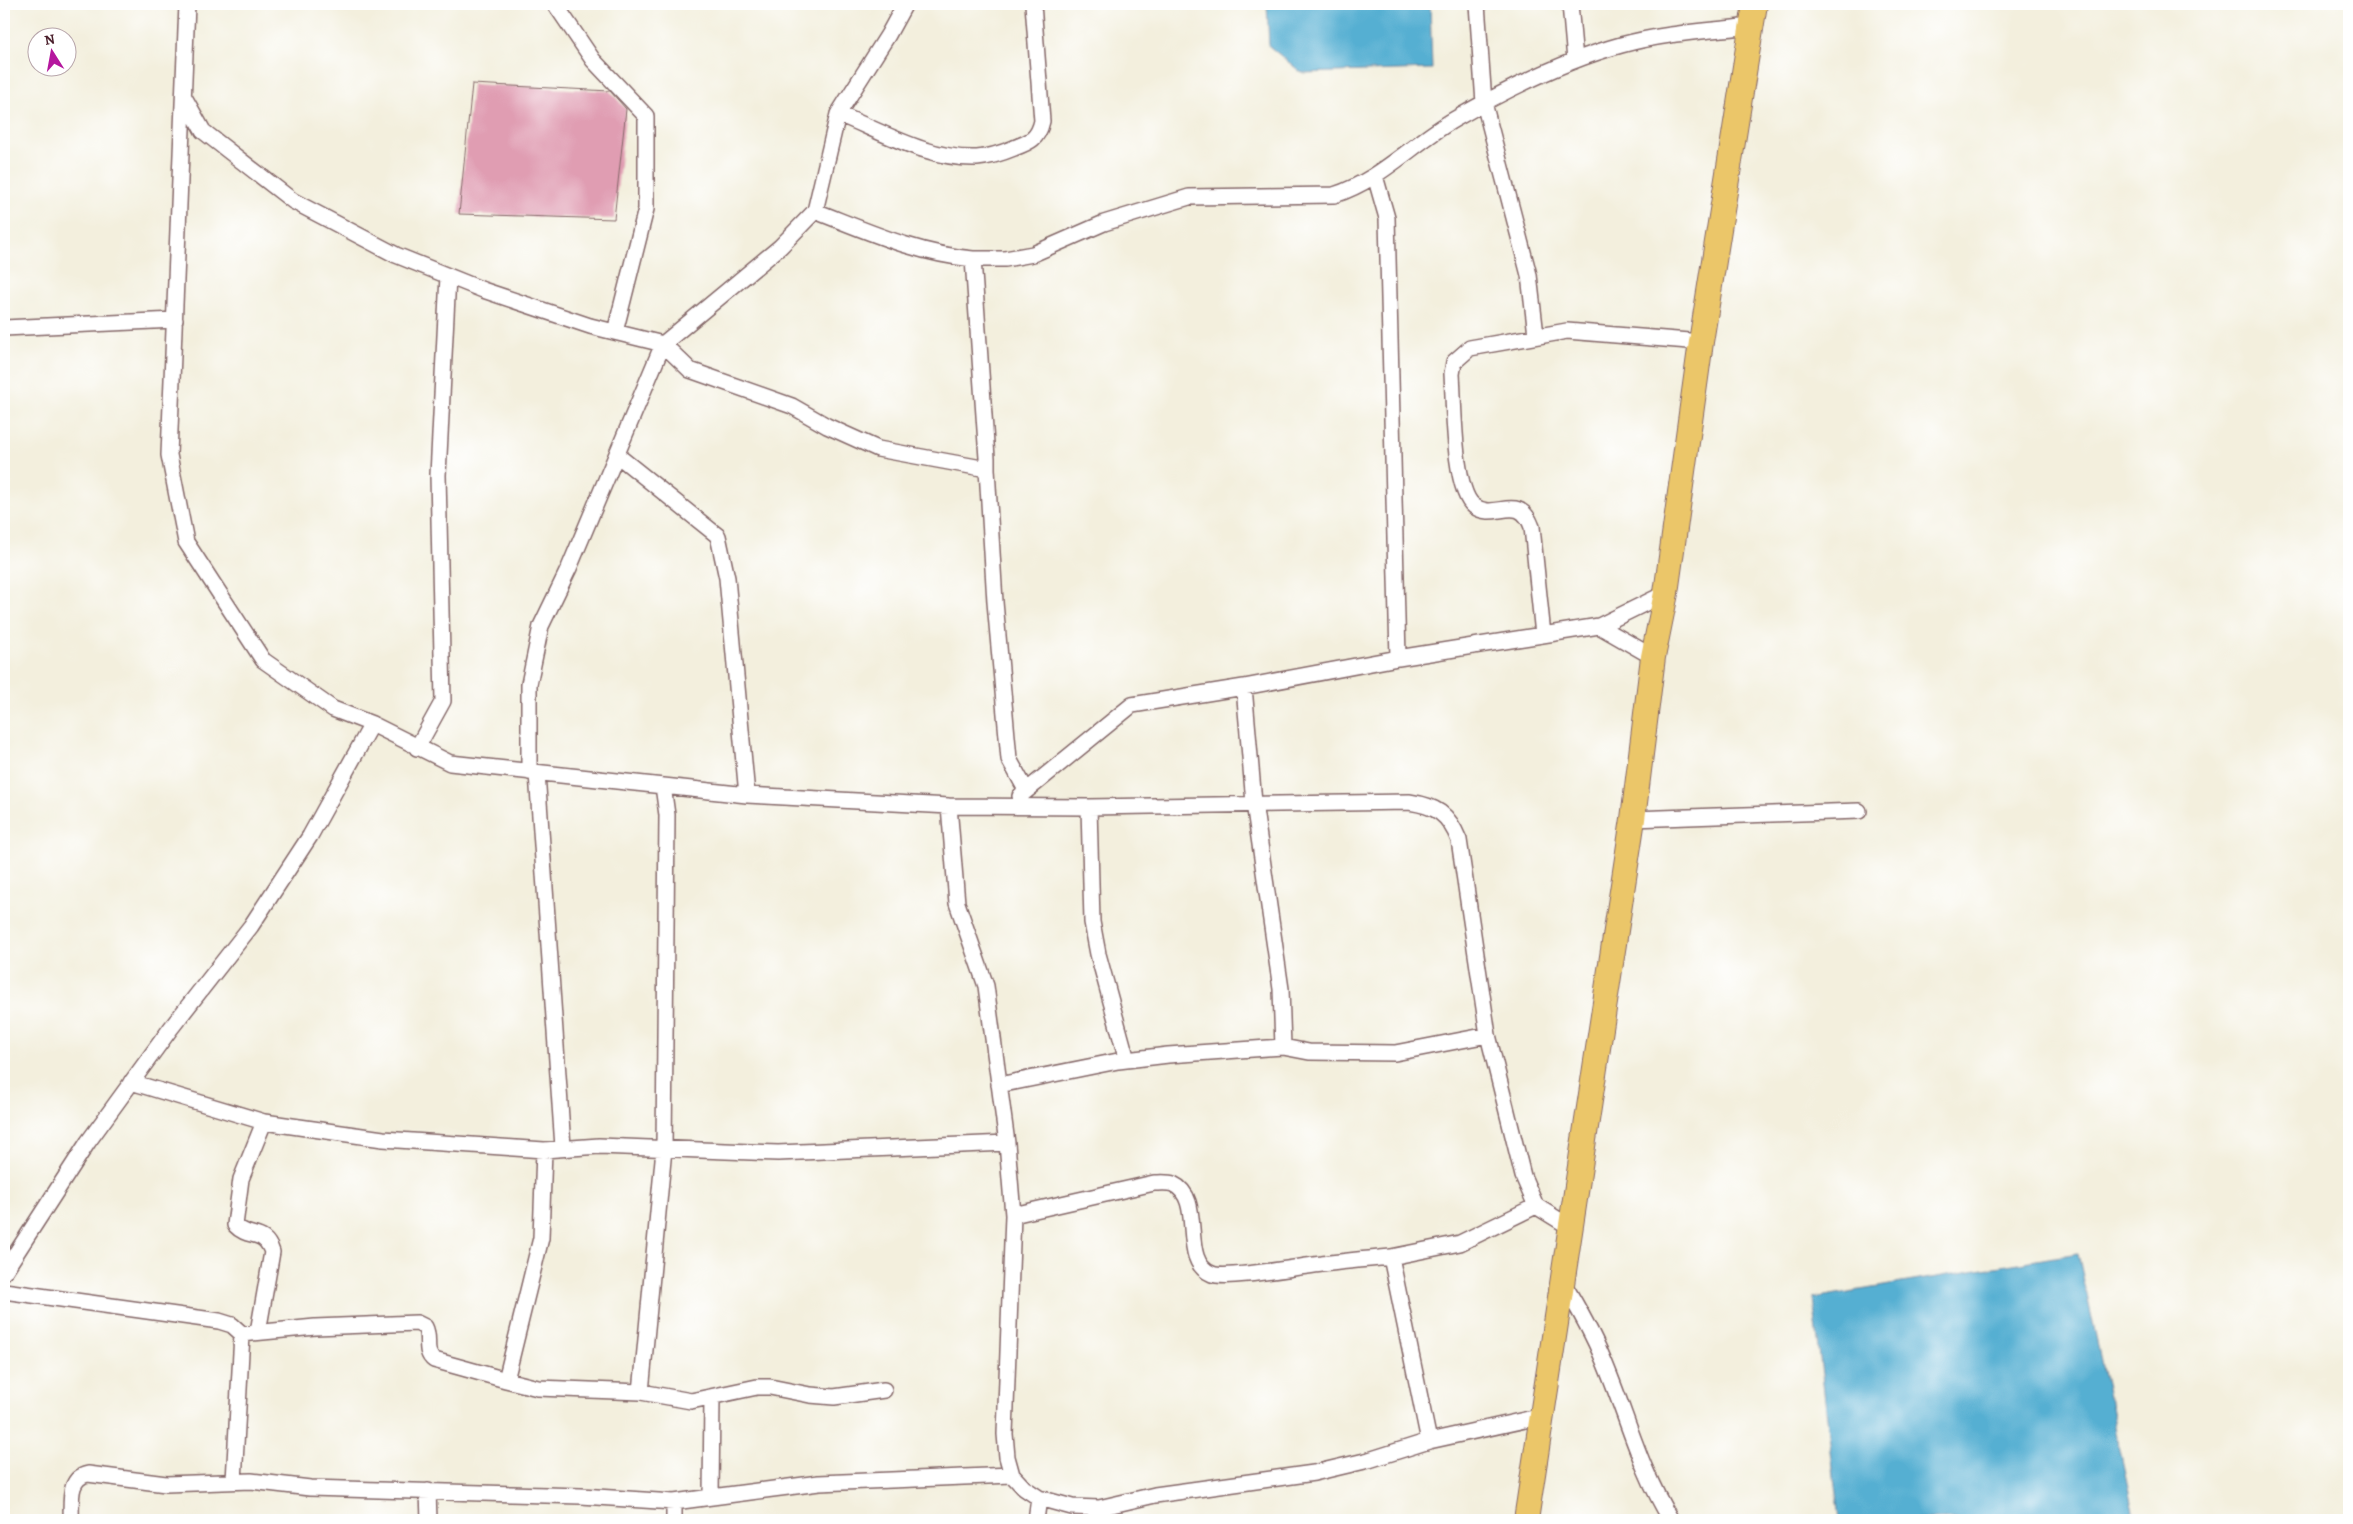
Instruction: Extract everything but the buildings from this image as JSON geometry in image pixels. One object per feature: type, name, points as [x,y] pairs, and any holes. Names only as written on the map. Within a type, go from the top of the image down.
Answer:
[{"type":"main road","points":[[1526,1520],[1633,819],[1653,657],[1666,593],[1701,342],[1754,15]]},
{"type":"street","points":[[187,4],[169,455],[186,542],[263,660],[333,709],[372,724],[450,763],[747,795],[949,806],[1089,807],[1409,802],[1426,805],[1442,813],[1452,822],[1459,840],[1488,1035],[1523,1176],[1536,1206],[1570,1227]]},
{"type":"street","points":[[555,4],[594,60],[646,116],[646,209],[615,332]]},
{"type":"street","points":[[529,772],[529,684],[540,626],[569,568],[664,344],[780,247],[815,211],[838,114],[906,4]]},
{"type":"street","points":[[838,114],[926,149],[953,155],[976,158],[995,155],[1031,142],[1039,134],[1042,121],[1033,4]]},
{"type":"street","points":[[1478,4],[1484,103],[1528,275],[1536,335]]},
{"type":"street","points":[[1570,4],[1576,60]]},
{"type":"street","points":[[815,211],[917,250],[948,257],[1005,260],[1033,254],[1104,223],[1189,197],[1211,195],[1334,194],[1355,188],[1376,176],[1431,134],[1484,103],[1547,72],[1621,45],[1754,15]]},
{"type":"street","points":[[184,98],[203,131],[293,200],[396,255],[448,276],[590,326],[664,344],[690,370],[792,406],[828,426],[878,449],[988,469]]},
{"type":"street","points":[[1376,176],[1387,218],[1398,658]]},
{"type":"street","points":[[973,259],[988,469],[995,602],[1009,759],[1026,790]]},
{"type":"street","points":[[417,748],[443,700],[438,475],[448,276]]},
{"type":"street","points":[[4,328],[175,320]]},
{"type":"street","points":[[1543,634],[1532,527],[1528,514],[1520,509],[1483,510],[1473,505],[1466,495],[1458,464],[1452,374],[1454,362],[1470,348],[1567,330],[1701,342]]},
{"type":"street","points":[[617,455],[718,536],[727,578],[747,795]]},
{"type":"street","points":[[1009,805],[1132,705],[1244,687],[1398,658],[1599,626],[1666,593]]},
{"type":"street","points":[[1599,626],[1653,657]]},
{"type":"street","points":[[1244,687],[1254,803],[1281,989],[1283,1047]]},
{"type":"street","points":[[4,1272],[88,1142],[171,1028],[251,926],[310,836],[372,724]]},
{"type":"street","points":[[529,772],[537,773],[562,1147]]},
{"type":"street","points":[[641,1392],[664,1148],[667,815],[663,786]]},
{"type":"street","points":[[949,806],[957,903],[986,986],[1007,1143],[1013,1215],[1005,1434],[1007,1457],[1012,1475],[1024,1488],[1039,1498],[1099,1514],[1155,1495],[1314,1473],[1369,1460],[1429,1441],[1543,1416]]},
{"type":"street","points":[[1089,807],[1092,922],[1098,954],[1127,1060]]},
{"type":"street","points":[[1633,819],[1859,811]]},
{"type":"street","points":[[999,1085],[1127,1060],[1283,1047],[1309,1052],[1380,1054],[1412,1050],[1488,1035]]},
{"type":"street","points":[[131,1082],[264,1122],[383,1140],[544,1150],[562,1147],[599,1146],[778,1153],[1007,1143]]},
{"type":"street","points":[[258,1332],[272,1252],[268,1241],[261,1236],[241,1232],[235,1225],[241,1179],[264,1122]]},
{"type":"street","points":[[506,1380],[541,1238],[544,1150]]},
{"type":"street","points":[[1013,1215],[1154,1183],[1171,1183],[1183,1191],[1189,1205],[1194,1247],[1201,1267],[1212,1274],[1240,1274],[1391,1257],[1460,1243],[1536,1206]]},
{"type":"street","points":[[1391,1257],[1429,1441]]},
{"type":"street","points":[[1562,1281],[1603,1357],[1639,1457],[1660,1502],[1672,1520]]},
{"type":"street","points":[[4,1291],[219,1321],[232,1326],[242,1334],[417,1323],[425,1327],[429,1334],[427,1350],[429,1356],[434,1360],[538,1388],[561,1391],[641,1392],[691,1401],[757,1387],[770,1387],[810,1395],[834,1397],[884,1390]]},
{"type":"street","points":[[234,1481],[242,1334]]},
{"type":"street","points":[[711,1497],[712,1396]]},
{"type":"street","points":[[71,1520],[72,1490],[75,1481],[80,1476],[88,1474],[166,1484],[234,1481],[310,1488],[428,1491],[674,1502],[819,1483],[1012,1475]]},
{"type":"street","points":[[428,1491],[429,1520]]},
{"type":"street","points":[[1036,1520],[1039,1498]]},
{"type":"street","points":[[674,1502],[674,1520]]},
{"type":"water","points":[[1267,4],[1430,4],[1432,69],[1302,73],[1269,46]]},
{"type":"water","points":[[2078,1253],[2135,1520],[1839,1520],[1813,1298]]}]
